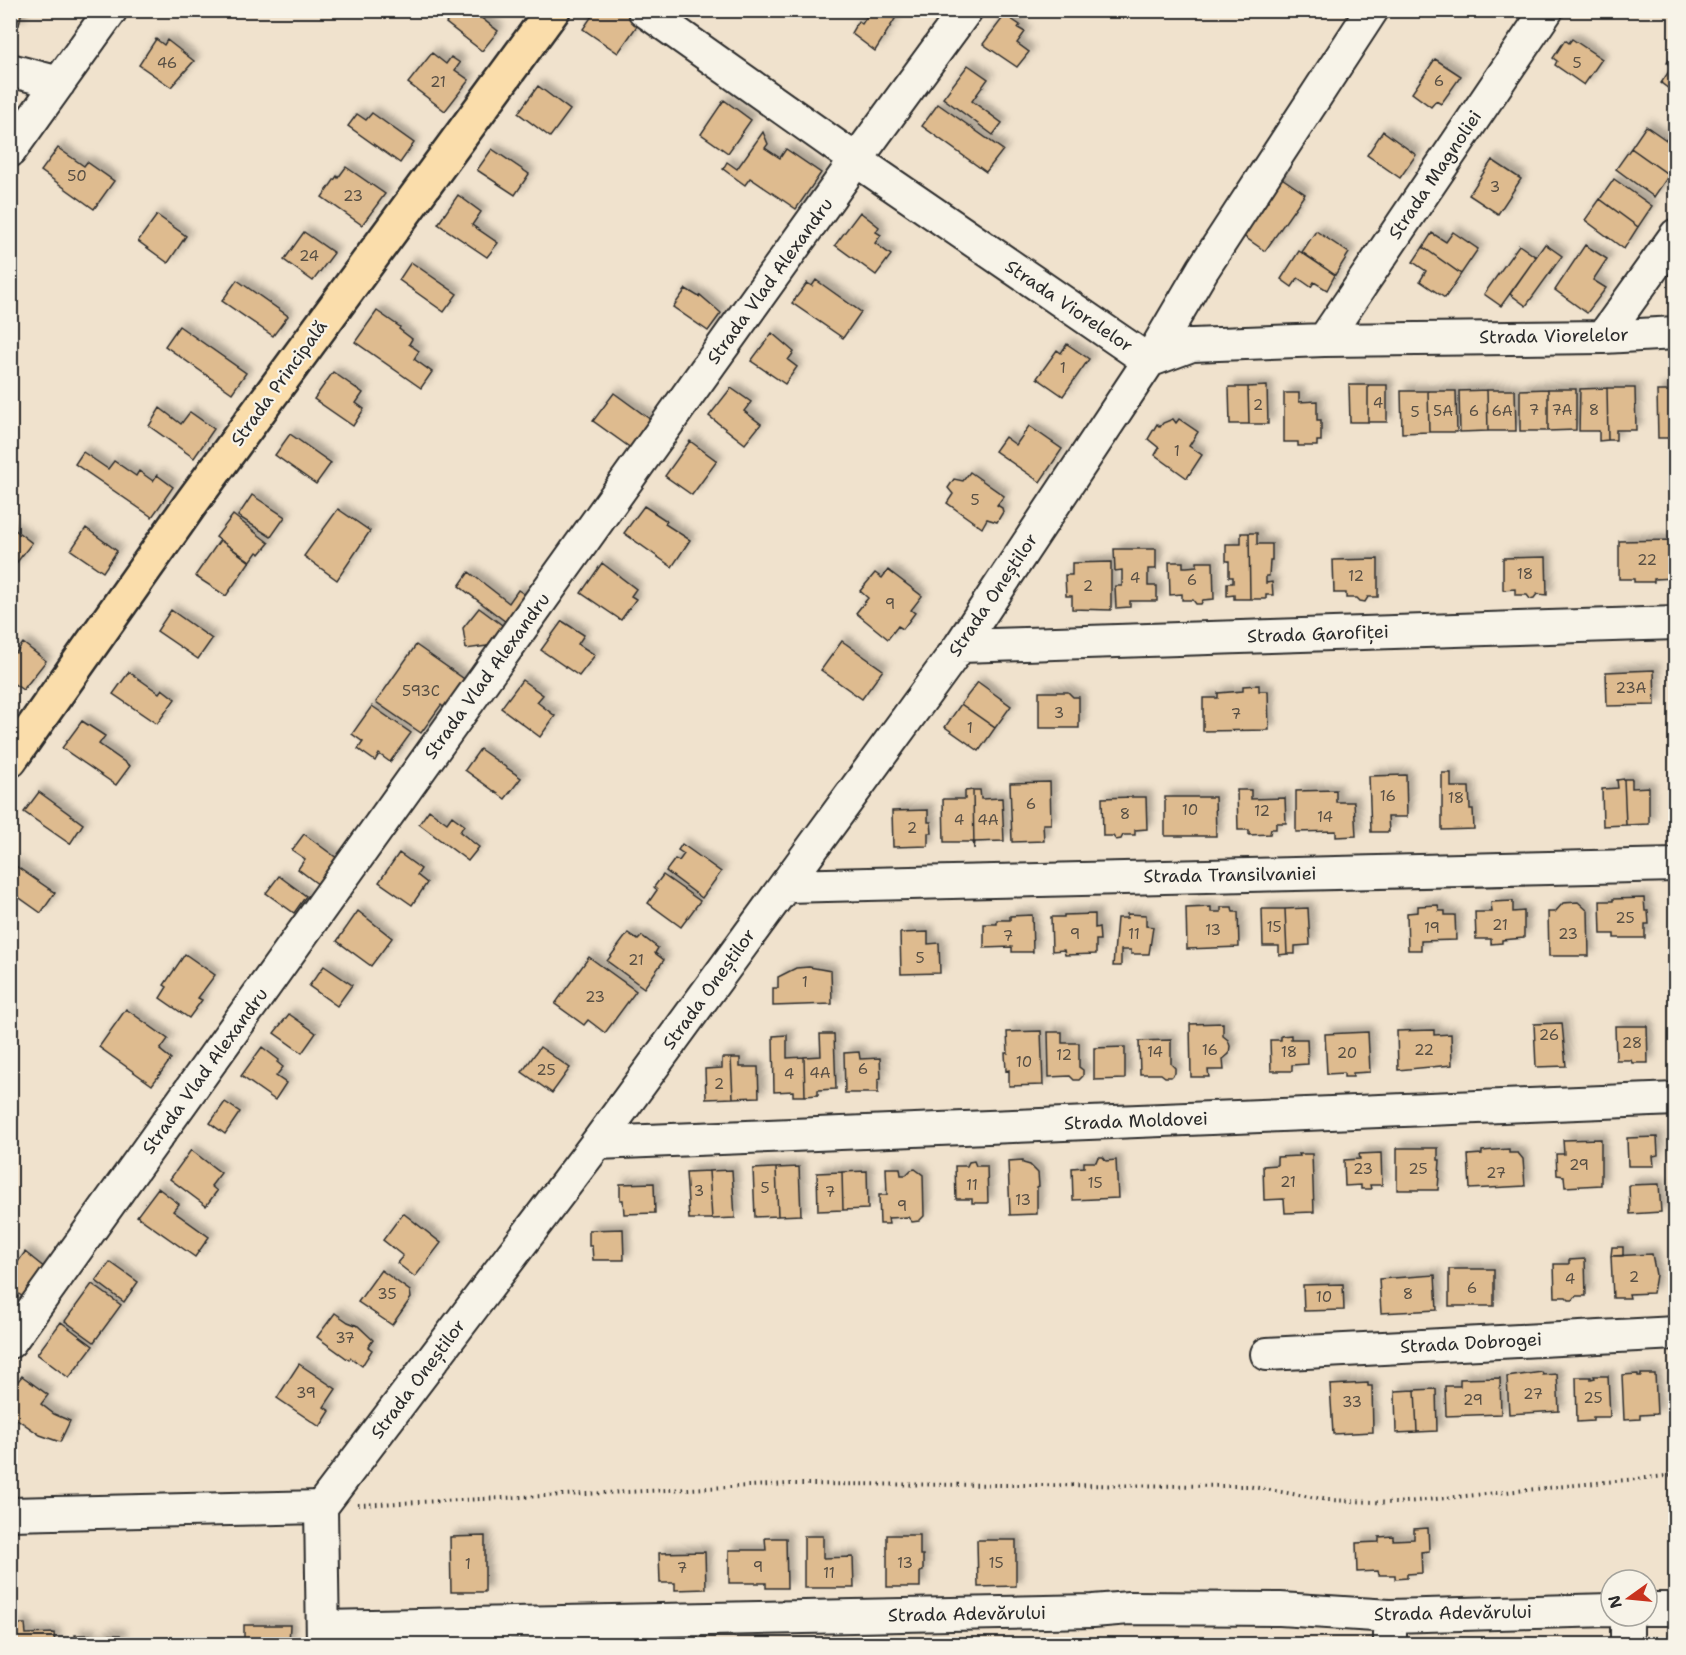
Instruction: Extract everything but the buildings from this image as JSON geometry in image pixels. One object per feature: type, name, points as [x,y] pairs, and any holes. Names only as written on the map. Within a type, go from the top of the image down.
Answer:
[{"type":"main road","name":"Strada Principală","points":[[10,760],[192,502],[553,10]]},
{"type":"street","points":[[10,151],[111,10]]},
{"type":"street","name":"Strada Viorelelor","points":[[644,10],[856,160],[1149,361],[1192,345],[1324,340],[1603,337],[1676,333]]},
{"type":"street","name":"Strada Vlad Alexandru","points":[[10,1342],[856,160],[966,10]]},
{"type":"street","name":"Strada Oneștilor","points":[[321,1507],[597,1143],[960,645],[1149,361],[1203,268],[1372,10]]},
{"type":"street","name":"Strada Magnoliei","points":[[1324,340],[1547,10]]},
{"type":"street","points":[[10,70],[59,83]]},
{"type":"street","points":[[1603,337],[1676,236]]},
{"type":"street","name":"Strada Garofiței","points":[[960,645],[1676,623]]},
{"type":"street","name":"Strada Transilvaniei","points":[[785,886],[1676,865]]},
{"type":"street","name":"Strada Moldovei","points":[[597,1143],[1676,1099]]},
{"type":"street","name":"Strada Dobrogei","points":[[1267,1354],[1676,1333]]},
{"type":"street","points":[[10,1514],[321,1507],[323,1636]]},
{"type":"street","name":"Strada Adevărului","points":[[323,1636],[1081,1612],[1129,1608],[1280,1609],[1390,1630],[1599,1611]]},
{"type":"street","points":[[1659,1609],[1676,1609]]},
{"type":"street","points":[[1627,1628],[1627,1644]]},
{"type":"path","points":[[321,1507],[791,1484],[1247,1486],[1328,1500],[1396,1503],[1676,1475]]}]
